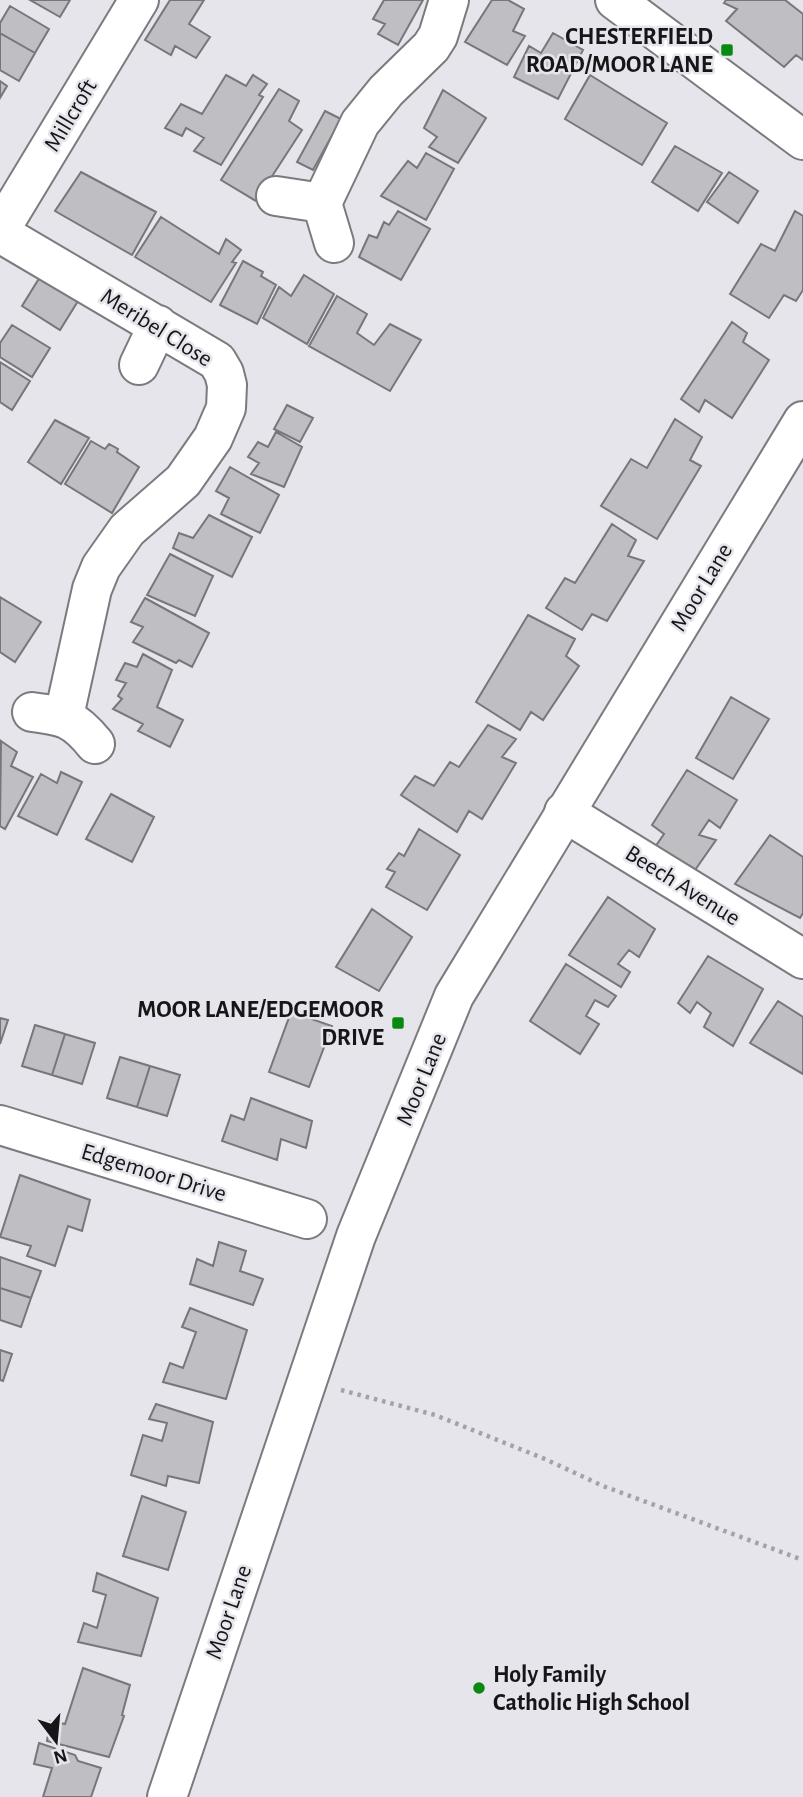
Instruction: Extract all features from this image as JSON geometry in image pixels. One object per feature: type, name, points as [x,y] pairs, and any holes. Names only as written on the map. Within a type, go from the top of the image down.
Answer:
[{"type":"main road","name":"Millcroft","points":[[0,232],[139,0]]},
{"type":"main road","points":[[334,243],[322,202],[360,123],[438,36],[449,0]]},
{"type":"main road","points":[[615,0],[803,140]]},
{"type":"main road","points":[[276,196],[322,202]]},
{"type":"main road","name":"Meribel Close","points":[[0,232],[217,361],[227,386],[226,408],[213,438],[183,481],[127,530],[101,567],[92,589],[48,714],[82,728],[95,744]]},
{"type":"main road","points":[[139,365],[158,325]]},
{"type":"main road","name":"Moor Lane","points":[[167,1797],[356,1237],[454,996],[564,812],[797,444]]},
{"type":"main road","name":"Beech Avenue","points":[[564,812],[803,959]]},
{"type":"main road","name":"Edgemoor Drive","points":[[0,1125],[307,1219]]},
{"type":"path","points":[[307,1380],[435,1415],[545,1459],[603,1486],[803,1560]]},
{"type":"building","points":[[30,0],[70,0],[60,17]]},
{"type":"building","points":[[170,0],[204,0],[189,24],[210,37],[196,58],[175,46],[171,55],[145,40]]},
{"type":"building","points":[[384,0],[423,0],[398,45],[378,34],[385,24],[373,19]]},
{"type":"building","points":[[492,0],[508,0],[524,9],[513,31],[525,36],[507,65],[465,42]]},
{"type":"building","points":[[726,0],[785,0],[803,14],[803,60],[796,55],[784,67],[726,21],[737,9],[724,3]]},
{"type":"building","points":[[10,6],[49,29],[35,53],[0,33],[0,23]]},
{"type":"building","points":[[0,33],[35,53],[19,81],[0,70]]},
{"type":"building","points":[[553,33],[583,50],[558,99],[514,77],[529,46],[541,53]]},
{"type":"building","points":[[226,75],[246,86],[253,75],[267,84],[259,95],[263,97],[221,165],[194,151],[204,138],[186,128],[182,136],[165,128],[181,104],[202,114]]},
{"type":"building","points":[[590,75],[667,123],[642,165],[565,119]]},
{"type":"building","points":[[0,81],[7,86],[0,98]]},
{"type":"building","points":[[279,89],[299,101],[289,121],[302,130],[256,201],[221,180]]},
{"type":"building","points":[[443,90],[486,118],[458,163],[429,147],[437,137],[424,128]]},
{"type":"building","points":[[325,111],[341,119],[313,170],[297,162]]},
{"type":"building","points":[[675,146],[722,173],[698,211],[652,182]]},
{"type":"building","points":[[426,153],[454,169],[426,220],[381,196],[408,161],[417,168]]},
{"type":"building","points":[[81,172],[156,212],[132,255],[55,211]]},
{"type":"building","points":[[729,172],[758,191],[738,223],[707,202]]},
{"type":"building","points":[[398,211],[430,229],[401,280],[359,257],[369,235],[377,238],[384,222],[389,225]]},
{"type":"building","points":[[795,211],[803,216],[803,290],[796,301],[784,295],[769,318],[730,294],[761,244],[775,251]]},
{"type":"building","points":[[161,217],[219,254],[226,239],[241,250],[232,262],[236,263],[211,302],[135,257]]},
{"type":"building","points":[[243,261],[263,272],[261,276],[276,285],[257,324],[220,305]]},
{"type":"building","points":[[304,275],[334,294],[307,344],[263,318],[279,287],[291,296]]},
{"type":"building","points":[[40,277],[78,301],[60,330],[22,306]]},
{"type":"building","points":[[337,296],[367,314],[357,333],[374,345],[390,324],[421,340],[390,391],[309,346]]},
{"type":"building","points":[[732,322],[747,333],[743,342],[769,360],[732,418],[705,400],[699,412],[681,399]]},
{"type":"building","points":[[12,325],[50,348],[32,377],[0,357],[0,343]]},
{"type":"building","points":[[0,362],[30,381],[12,410],[0,402]]},
{"type":"building","points":[[287,405],[313,418],[300,442],[274,429]]},
{"type":"building","points":[[675,419],[702,437],[690,460],[701,466],[657,539],[601,506],[631,459],[647,468]]},
{"type":"building","points":[[55,420],[89,438],[61,484],[28,462]]},
{"type":"building","points":[[276,432],[302,447],[284,487],[251,474],[259,463],[248,457],[258,442],[268,447]]},
{"type":"building","points":[[91,441],[105,449],[109,444],[139,467],[112,513],[65,484]]},
{"type":"building","points":[[230,467],[279,495],[260,533],[221,514],[229,498],[216,491]]},
{"type":"building","points":[[209,515],[252,537],[232,577],[173,548],[179,533],[193,538]]},
{"type":"building","points":[[612,524],[636,540],[628,556],[644,561],[607,621],[592,614],[582,630],[546,608],[565,578],[575,583]]},
{"type":"building","points":[[170,554],[213,576],[195,616],[147,595]]},
{"type":"building","points":[[0,597],[41,622],[15,662],[0,652]]},
{"type":"building","points":[[145,598],[209,633],[192,667],[179,660],[176,663],[133,642],[143,627],[131,622]]},
{"type":"building","points":[[528,615],[575,639],[566,656],[579,666],[543,720],[531,712],[520,730],[476,702]]},
{"type":"building","points":[[143,654],[172,670],[157,707],[183,720],[170,747],[138,731],[143,724],[113,709],[122,699],[118,696],[126,683],[116,680],[125,663],[137,667]]},
{"type":"building","points":[[731,697],[769,719],[733,779],[696,758]]},
{"type":"building","points":[[488,725],[516,739],[502,757],[516,763],[482,819],[469,811],[457,832],[401,795],[415,776],[434,786],[450,762],[459,767]]},
{"type":"building","points":[[1,741],[17,752],[11,766],[33,777],[5,829],[0,826]]},
{"type":"building","points":[[687,770],[737,800],[720,828],[709,820],[699,835],[716,840],[693,873],[653,850],[664,834],[652,825]]},
{"type":"building","points":[[61,772],[82,782],[57,835],[18,816],[41,774],[57,783]]},
{"type":"building","points":[[111,794],[154,817],[132,862],[86,839]]},
{"type":"building","points":[[419,829],[460,855],[427,910],[386,887],[395,872],[387,869],[399,853],[404,856]]},
{"type":"building","points":[[770,835],[803,857],[803,913],[800,918],[735,884]]},
{"type":"building","points":[[608,897],[655,929],[639,957],[629,950],[618,964],[630,972],[621,987],[569,955]]},
{"type":"building","points":[[372,909],[412,937],[379,991],[336,967]]},
{"type":"building","points":[[708,956],[763,989],[733,1046],[704,1027],[711,1013],[697,1002],[690,1013],[678,1003]]},
{"type":"building","points":[[566,964],[616,996],[608,1007],[595,1000],[586,1016],[599,1024],[580,1054],[530,1021]]},
{"type":"building","points":[[778,1001],[803,1017],[803,1074],[750,1043]]},
{"type":"building","points":[[291,1012],[332,1026],[309,1087],[269,1072]]},
{"type":"building","points":[[0,1018],[8,1020],[0,1044]]},
{"type":"building","points":[[35,1025],[65,1034],[52,1075],[22,1066]]},
{"type":"building","points":[[65,1034],[95,1043],[82,1084],[52,1075]]},
{"type":"building","points":[[120,1057],[150,1066],[137,1107],[107,1098]]},
{"type":"building","points":[[150,1066],[180,1075],[167,1116],[137,1107]]},
{"type":"building","points":[[251,1098],[312,1121],[306,1148],[281,1139],[277,1160],[222,1141],[231,1115],[244,1120]]},
{"type":"building","points":[[20,1175],[90,1200],[82,1231],[68,1226],[55,1266],[27,1256],[31,1246],[0,1237]]},
{"type":"building","points":[[219,1242],[246,1251],[240,1271],[263,1279],[253,1305],[190,1284],[197,1259],[213,1266]]},
{"type":"building","points":[[0,1257],[41,1271],[31,1298],[0,1288]]},
{"type":"building","points":[[0,1288],[31,1298],[21,1327],[0,1320]]},
{"type":"building","points":[[190,1308],[247,1330],[226,1399],[163,1382],[170,1363],[183,1368],[196,1332],[182,1327]]},
{"type":"building","points":[[0,1350],[12,1354],[3,1381],[0,1380]]},
{"type":"building","points":[[156,1404],[213,1422],[199,1483],[168,1476],[166,1486],[131,1475],[143,1435],[162,1441],[167,1423],[149,1419]]},
{"type":"building","points":[[142,1496],[186,1512],[168,1570],[123,1556]]},
{"type":"building","points":[[97,1573],[158,1598],[141,1656],[78,1642],[84,1623],[97,1628],[106,1595],[93,1591]]},
{"type":"building","points":[[83,1668],[130,1685],[122,1715],[124,1716],[109,1757],[47,1741],[50,1721],[65,1724]]},
{"type":"building","points":[[39,1743],[75,1755],[78,1761],[101,1768],[91,1797],[43,1797],[52,1768],[34,1764]]},
{"type":"place","name":"CHESTERFIELD ROAD/MOOR LANE","points":[[727,50]]},
{"type":"place","name":"MOOR LANE/EDGEMOOR DRIVE","points":[[398,1023]]},
{"type":"place","name":"Holy Family Catholic High School","points":[[479,1688]]}]
